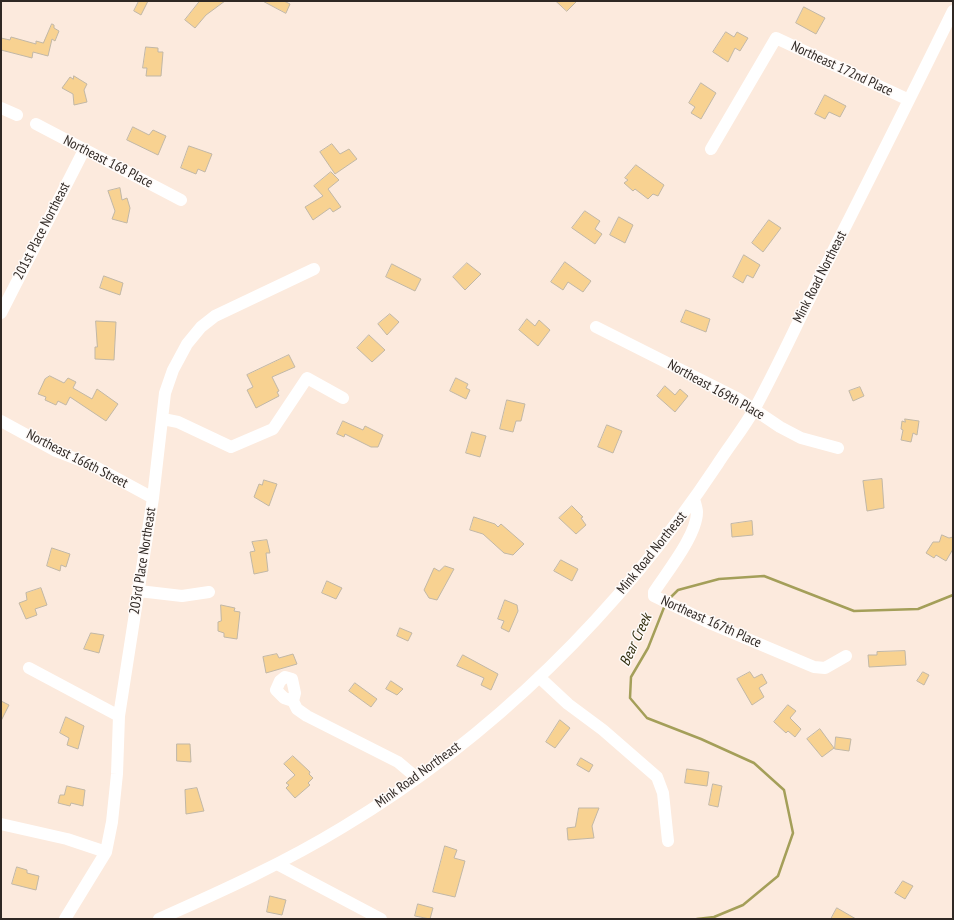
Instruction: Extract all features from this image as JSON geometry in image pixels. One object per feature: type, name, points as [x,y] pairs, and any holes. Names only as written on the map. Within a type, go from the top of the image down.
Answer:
[{"type":"street","name":"Mink Road Northeast","points":[[158,919],[231,887],[277,864],[347,825],[417,778],[496,717],[587,629],[633,578],[694,499],[754,409],[953,11]]},
{"type":"street","name":"Northeast 172nd Place","points":[[711,149],[776,38],[909,100]]},
{"type":"street","points":[[1,108],[17,115]]},
{"type":"street","name":"Northeast 168 Place","points":[[36,124],[181,200]]},
{"type":"street","name":"201st Place Northeast","points":[[1,313],[84,150]]},
{"type":"street","name":"203rd Place Northeast","points":[[65,919],[106,852],[112,822],[117,774],[119,716],[153,498],[165,393],[174,370],[187,344],[201,327],[214,316],[314,269]]},
{"type":"street","name":"Northeast 169th Place","points":[[596,327],[737,398],[780,427],[801,438],[838,448]]},
{"type":"street","points":[[163,419],[178,422],[231,447],[273,429],[307,378],[343,398]]},
{"type":"street","name":"Northeast 166th Street","points":[[1,421],[56,451],[92,465],[153,498]]},
{"type":"street","name":"Northeast 167th Place","points":[[694,499],[697,511],[694,524],[684,548],[654,592],[654,596],[677,608],[814,667],[825,668],[846,656]]},
{"type":"street","points":[[139,591],[182,596],[208,592]]},
{"type":"street","points":[[29,668],[119,716]]},
{"type":"street","points":[[539,677],[568,704],[603,730],[657,776],[663,793],[668,841]]},
{"type":"street","points":[[293,702],[297,708],[307,716],[398,762],[417,778]]},
{"type":"street","points":[[1,824],[67,839],[106,852]]},
{"type":"street","points":[[277,864],[381,919]]},
{"type":"building","points":[[139,1],[148,1],[141,15],[134,11]]},
{"type":"building","points":[[200,1],[225,1],[206,15],[195,28],[185,20]]},
{"type":"building","points":[[263,1],[284,1],[290,4],[286,13]]},
{"type":"building","points":[[556,1],[577,1],[567,11]]},
{"type":"building","points":[[804,7],[825,18],[816,34],[796,23]]},
{"type":"building","points":[[52,24],[54,25],[54,28],[59,31],[55,41],[52,39],[48,56],[33,52],[32,58],[1,50],[1,38],[10,40],[11,37],[36,44],[36,41],[43,43]]},
{"type":"building","points":[[726,32],[734,37],[737,32],[748,38],[740,51],[735,48],[728,62],[713,52]]},
{"type":"building","points":[[146,47],[158,48],[158,52],[163,52],[161,76],[146,76],[147,68],[143,68]]},
{"type":"building","points":[[74,76],[87,84],[84,90],[87,102],[74,105],[73,94],[62,88],[70,77],[73,79]]},
{"type":"building","points":[[701,83],[716,93],[701,119],[691,113],[695,107],[689,103]]},
{"type":"building","points":[[825,95],[846,106],[840,117],[829,112],[825,119],[815,114]]},
{"type":"building","points":[[133,127],[149,135],[153,130],[166,136],[158,155],[127,140]]},
{"type":"building","points":[[332,144],[340,154],[349,149],[357,159],[335,174],[320,152]]},
{"type":"building","points":[[189,146],[212,154],[205,172],[198,169],[196,174],[181,168]]},
{"type":"building","points":[[636,165],[664,185],[658,196],[653,194],[648,199],[635,189],[633,191],[624,183],[628,180],[625,178]]},
{"type":"building","points":[[331,172],[339,180],[328,189],[341,207],[333,212],[330,208],[313,220],[305,207],[323,196],[314,186]]},
{"type":"building","points":[[120,188],[122,200],[127,198],[130,208],[127,223],[112,219],[115,211],[108,191]]},
{"type":"building","points":[[585,211],[600,221],[595,229],[602,234],[595,244],[572,228]]},
{"type":"building","points":[[619,217],[633,225],[625,243],[610,235]]},
{"type":"building","points":[[769,220],[781,228],[763,252],[752,243]]},
{"type":"building","points":[[744,255],[760,265],[753,278],[747,275],[743,283],[733,277]]},
{"type":"building","points":[[565,262],[591,281],[583,292],[568,282],[563,290],[551,282]]},
{"type":"building","points":[[467,263],[481,274],[465,290],[453,277]]},
{"type":"building","points":[[392,264],[421,279],[415,291],[386,277]]},
{"type":"building","points":[[104,276],[123,283],[120,295],[100,288]]},
{"type":"building","points":[[686,310],[710,319],[706,332],[681,322]]},
{"type":"building","points":[[390,314],[399,322],[387,335],[378,324]]},
{"type":"building","points":[[527,319],[535,326],[539,320],[550,330],[538,346],[519,330]]},
{"type":"building","points":[[96,321],[116,322],[114,360],[95,359],[95,347],[97,347]]},
{"type":"building","points":[[369,335],[385,350],[372,362],[357,348]]},
{"type":"building","points":[[289,355],[295,367],[272,377],[279,391],[277,392],[279,396],[256,408],[247,390],[253,387],[247,375]]},
{"type":"building","points":[[50,376],[64,383],[68,378],[76,382],[73,388],[92,399],[97,389],[118,404],[106,421],[70,397],[66,405],[58,401],[56,405],[45,400],[46,397],[38,394],[45,379]]},
{"type":"building","points":[[456,378],[468,384],[466,388],[470,390],[466,399],[450,391]]},
{"type":"building","points":[[665,386],[675,395],[680,389],[688,396],[675,412],[657,396]]},
{"type":"building","points":[[860,387],[864,396],[853,401],[849,391]]},
{"type":"building","points":[[507,400],[525,404],[521,421],[516,421],[513,432],[500,429]]},
{"type":"building","points":[[905,419],[919,421],[917,435],[913,433],[911,442],[901,440],[903,430],[901,429],[902,421],[905,422]]},
{"type":"building","points":[[343,421],[363,430],[365,426],[383,435],[378,447],[371,447],[345,434],[344,437],[337,434]]},
{"type":"building","points":[[607,425],[622,431],[613,453],[598,447]]},
{"type":"building","points":[[472,432],[486,436],[480,457],[466,453]]},
{"type":"building","points":[[882,479],[884,508],[867,511],[863,481]]},
{"type":"building","points":[[264,480],[277,484],[269,506],[254,497],[259,484],[262,485]]},
{"type":"building","points":[[572,506],[583,517],[581,518],[586,525],[576,534],[559,518]]},
{"type":"building","points":[[474,517],[495,524],[498,527],[501,524],[524,544],[513,555],[504,553],[483,534],[470,530]]},
{"type":"building","points":[[752,521],[753,535],[732,537],[731,524]]},
{"type":"building","points":[[942,535],[949,538],[953,537],[953,549],[946,561],[936,555],[934,558],[926,553],[933,542],[939,542]]},
{"type":"building","points":[[267,540],[270,553],[266,553],[268,571],[254,574],[250,552],[255,551],[252,542]]},
{"type":"building","points":[[52,548],[70,554],[66,567],[61,565],[60,571],[47,566]]},
{"type":"building","points":[[561,560],[578,569],[572,581],[554,571]]},
{"type":"building","points":[[445,566],[454,569],[437,600],[429,598],[424,590],[434,568],[439,571]]},
{"type":"building","points":[[327,581],[342,588],[336,599],[322,593]]},
{"type":"building","points":[[41,588],[47,605],[35,609],[37,615],[26,619],[19,603],[27,600],[26,593]]},
{"type":"building","points":[[505,600],[517,605],[518,611],[509,632],[501,628],[504,621],[498,619]]},
{"type":"building","points":[[221,605],[235,608],[234,611],[240,612],[237,639],[224,637],[224,633],[218,631],[218,622],[221,621]]},
{"type":"building","points":[[400,628],[412,633],[408,641],[397,636]]},
{"type":"building","points":[[91,633],[104,635],[99,653],[84,649]]},
{"type":"building","points":[[905,651],[906,665],[869,667],[868,655],[877,655],[877,652]]},
{"type":"building","points":[[277,654],[279,658],[293,654],[297,664],[266,673],[263,657]]},
{"type":"building","points":[[463,655],[498,674],[491,690],[481,685],[484,678],[457,666]]},
{"type":"building","points":[[750,672],[754,678],[762,674],[767,683],[759,688],[764,697],[752,705],[737,679]]},
{"type":"building","points":[[923,672],[929,675],[924,685],[917,681]]},
{"type":"building","points":[[391,681],[403,689],[397,695],[386,689]]},
{"type":"building","points":[[355,683],[377,699],[371,707],[349,691]]},
{"type":"building","points":[[1,701],[9,705],[1,721]]},
{"type":"building","points":[[788,705],[796,711],[790,718],[801,729],[795,737],[788,731],[786,733],[774,722]]},
{"type":"building","points":[[66,717],[84,726],[78,749],[67,745],[69,738],[60,733]]},
{"type":"building","points":[[560,720],[570,728],[555,748],[546,742]]},
{"type":"building","points":[[820,729],[834,748],[822,757],[807,739]]},
{"type":"building","points":[[836,737],[851,739],[849,751],[835,749]]},
{"type":"building","points":[[177,744],[190,744],[191,762],[177,761]]},
{"type":"building","points":[[293,756],[310,772],[309,774],[313,778],[308,783],[310,785],[295,798],[286,788],[289,785],[286,783],[295,775],[284,764]]},
{"type":"building","points":[[581,758],[593,765],[589,772],[577,765]]},
{"type":"building","points":[[687,769],[709,772],[707,786],[685,783]]},
{"type":"building","points":[[713,784],[722,786],[718,807],[709,805]]},
{"type":"building","points":[[67,786],[85,790],[83,806],[71,803],[70,806],[58,803],[60,795],[64,795]]},
{"type":"building","points":[[197,788],[204,811],[186,814],[185,790]]},
{"type":"building","points":[[579,808],[599,808],[592,826],[594,838],[568,840],[567,828],[575,827]]},
{"type":"building","points":[[445,846],[457,850],[454,858],[465,861],[455,897],[433,892]]},
{"type":"building","points":[[17,867],[27,870],[27,873],[39,876],[36,890],[12,884]]},
{"type":"building","points":[[903,881],[913,886],[905,899],[895,893]]},
{"type":"building","points":[[270,896],[286,900],[282,915],[267,912]]},
{"type":"building","points":[[418,904],[433,908],[430,919],[415,916]]},
{"type":"building","points":[[837,908],[856,919],[831,919]]},
{"type":"waterway","name":"Bear Creek","points":[[669,599],[678,590],[719,579],[764,576],[854,611],[918,609],[953,595]]},
{"type":"waterway","name":"Bear Creek","points":[[665,605],[648,648],[631,677],[630,698],[647,718],[701,739],[754,763],[784,790],[793,833],[778,876],[743,905],[714,917],[697,919]]}]
